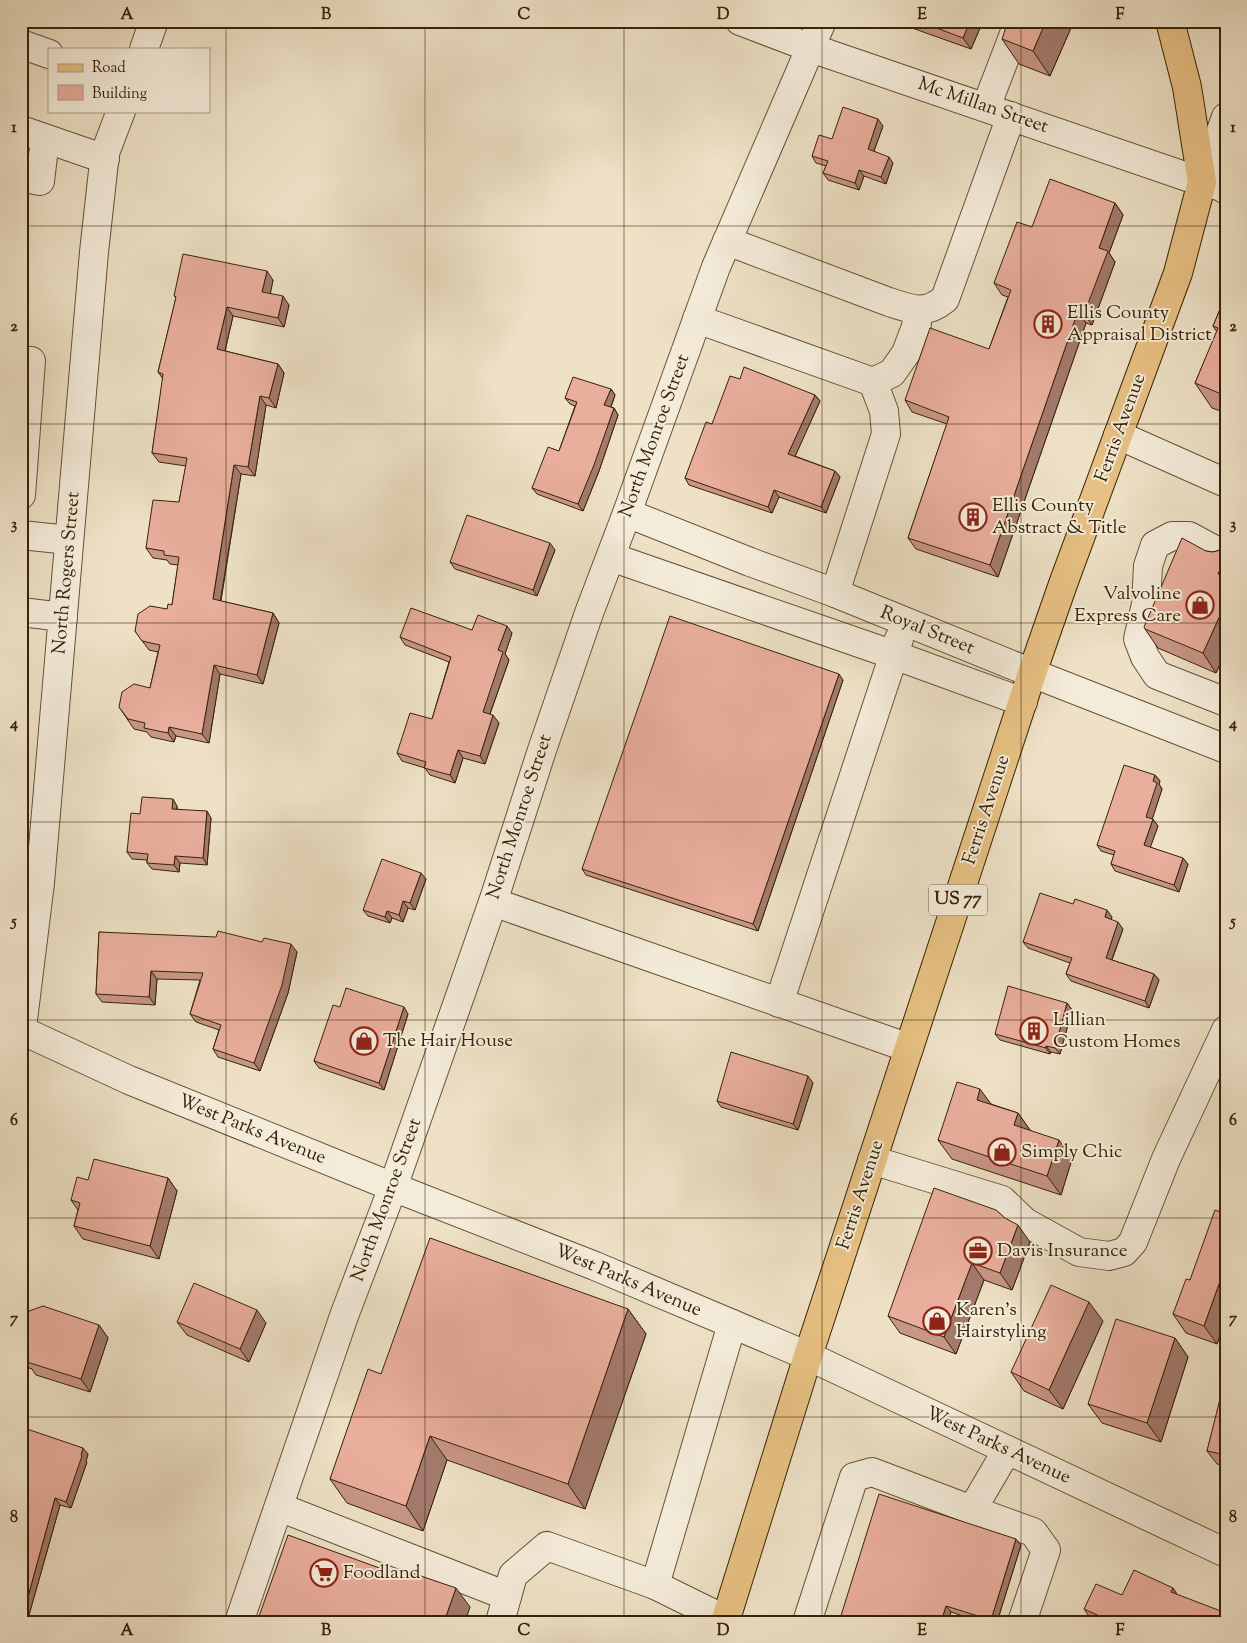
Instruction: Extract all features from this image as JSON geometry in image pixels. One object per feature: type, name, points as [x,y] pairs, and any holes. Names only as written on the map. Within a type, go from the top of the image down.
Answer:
[{"type":"main road","name":"US 77","points":[[1170,21],[1214,186]]},
{"type":"main road","name":"Ferris Avenue","points":[[725,1621],[808,1356],[1032,673],[1178,273],[1214,186]]},
{"type":"street","points":[[144,48],[154,21]]},
{"type":"street","name":"Mc Millan Street","points":[[740,21],[810,48],[1214,186]]},
{"type":"street","name":"North Monroe Street","points":[[239,1622],[344,1316],[393,1187],[493,902],[589,613],[727,241],[822,21]]},
{"type":"street","points":[[727,241],[915,310],[934,308],[945,300],[998,111],[1020,21]]},
{"type":"street","points":[[21,44],[48,54]]},
{"type":"street","name":"North Rogers Street","points":[[22,1032],[40,883],[94,252],[106,153],[121,112]]},
{"type":"street","name":"Ferris Avenue","points":[[1214,186],[1226,117]]},
{"type":"street","points":[[21,177],[40,181],[33,134],[105,159]]},
{"type":"street","points":[[697,319],[873,382],[892,373],[906,353],[916,324],[915,310]]},
{"type":"street","points":[[21,495],[31,360]]},
{"type":"street","points":[[835,593],[886,434],[884,411],[873,382]]},
{"type":"street","points":[[1118,436],[1226,483]]},
{"type":"street","name":"Royal Street","points":[[627,513],[750,562],[835,593],[1226,749]]},
{"type":"street","points":[[21,535],[69,540]]},
{"type":"street","points":[[1226,556],[1189,536],[1172,536],[1155,545],[1148,566],[1146,604],[1138,639],[1145,657],[1157,675],[1226,702]]},
{"type":"street","points":[[611,557],[894,655],[1023,702]]},
{"type":"street","points":[[21,612],[63,617]]},
{"type":"street","points":[[778,1003],[904,622]]},
{"type":"street","points":[[1142,716],[1157,675]]},
{"type":"street","points":[[493,902],[909,1048]]},
{"type":"street","points":[[872,1160],[1002,1200],[1025,1222],[1079,1252],[1108,1256],[1124,1252],[1133,1242],[1166,1159],[1226,1030]]},
{"type":"street","name":"West Parks Avenue","points":[[22,1032],[129,1080],[393,1187],[595,1266],[808,1356],[1226,1553]]},
{"type":"street","points":[[655,1586],[732,1324]]},
{"type":"street","points":[[972,1510],[1007,1450]]},
{"type":"street","points":[[807,1622],[854,1477],[872,1472],[1033,1532],[1046,1550],[1022,1622]]},
{"type":"street","points":[[279,1507],[503,1609],[513,1575],[547,1546],[655,1586],[725,1621]]},
{"type":"building","points":[[918,21],[970,21],[963,38]]},
{"type":"building","points":[[1008,21],[1046,21],[1033,51],[1002,39]]},
{"type":"building","points":[[843,107],[878,119],[868,149],[889,157],[881,177],[859,170],[855,183],[823,173],[828,161],[812,156],[819,135],[832,139]]},
{"type":"building","name":"Ellis County Appraisal District","points":[[1050,179],[1115,203],[1099,248],[1108,251],[1084,314],[1078,311],[990,565],[908,538],[949,417],[905,400],[930,328],[989,349],[1011,290],[994,283],[1017,222],[1032,227]]},
{"type":"building","points":[[183,254],[267,271],[262,292],[283,296],[278,318],[227,307],[217,349],[278,364],[269,398],[260,396],[248,467],[234,465],[213,599],[273,613],[257,675],[214,665],[202,734],[169,727],[168,733],[144,728],[145,723],[128,719],[119,707],[122,692],[134,684],[150,688],[160,645],[142,641],[135,631],[138,614],[150,606],[167,609],[168,604],[172,605],[179,557],[164,555],[164,551],[146,548],[153,500],[179,502],[187,458],[152,453],[163,374],[158,372],[176,297],[174,296]]},
{"type":"building","points":[[1226,295],[1226,396],[1195,383],[1218,328],[1213,326]]},
{"type":"building","points":[[744,367],[815,395],[788,454],[835,471],[821,507],[774,490],[768,507],[685,478],[706,422],[712,424],[730,376],[740,379]]},
{"type":"building","points":[[573,377],[611,389],[604,405],[614,408],[578,504],[532,488],[548,447],[559,451],[577,402],[565,398]]},
{"type":"building","points":[[467,515],[550,543],[533,590],[450,562]]},
{"type":"building","name":"Valvoline Express Care","points":[[1182,538],[1206,551],[1213,552],[1224,547],[1226,548],[1226,555],[1218,574],[1226,577],[1226,602],[1203,653],[1144,627]]},
{"type":"building","points":[[411,608],[472,630],[478,615],[507,626],[498,650],[503,652],[483,712],[493,715],[480,756],[458,750],[450,775],[424,768],[426,762],[397,753],[410,713],[432,719],[451,657],[400,637]]},
{"type":"building","points":[[670,616],[839,674],[753,924],[582,869]]},
{"type":"building","points":[[1124,765],[1155,775],[1153,781],[1157,783],[1146,817],[1153,819],[1144,845],[1183,858],[1174,885],[1111,864],[1115,851],[1097,845]]},
{"type":"building","points":[[142,797],[173,799],[172,809],[207,811],[203,858],[175,856],[174,865],[147,863],[148,854],[127,852],[131,813],[140,814]]},
{"type":"building","points":[[382,859],[421,873],[410,903],[403,901],[399,915],[387,911],[385,917],[363,910]]},
{"type":"building","points":[[1040,893],[1073,904],[1075,899],[1107,910],[1105,917],[1118,922],[1106,958],[1154,974],[1145,1001],[1066,974],[1072,958],[1023,942]]},
{"type":"building","points":[[218,931],[262,942],[264,938],[291,944],[282,985],[254,1063],[213,1049],[221,1025],[190,1014],[203,973],[151,971],[149,997],[96,994],[99,932],[216,937]]},
{"type":"building","name":"Lillian Custom Homes","points":[[1008,986],[1067,1003],[1055,1048],[1046,1046],[1046,1048],[995,1034]]},
{"type":"building","name":"The Hair House","points":[[346,988],[404,1007],[379,1083],[314,1061],[333,1005],[340,1007]]},
{"type":"building","points":[[731,1052],[808,1076],[793,1124],[717,1101]]},
{"type":"building","name":"Simply Chic","points":[[957,1082],[980,1089],[977,1100],[1018,1113],[1014,1125],[1059,1140],[1047,1176],[938,1140]]},
{"type":"building","points":[[94,1159],[168,1178],[150,1246],[74,1226],[80,1203],[71,1200],[77,1177],[88,1180]]},
{"type":"building","points":[[934,1188],[996,1210],[1005,1218],[1018,1225],[1000,1273],[972,1263],[944,1337],[888,1316]]},
{"type":"building","points":[[1215,1210],[1226,1214],[1226,1271],[1224,1270],[1204,1326],[1173,1314],[1186,1279],[1190,1280]]},
{"type":"building","points":[[430,1238],[628,1309],[568,1484],[430,1436],[406,1506],[330,1479],[368,1369],[381,1374]]},
{"type":"building","points":[[194,1283],[257,1310],[240,1349],[177,1322]]},
{"type":"building","points":[[1051,1285],[1089,1302],[1049,1390],[1011,1372]]},
{"type":"building","points":[[43,1306],[99,1325],[81,1379],[27,1362],[29,1358],[21,1355],[21,1314]]},
{"type":"building","points":[[1116,1319],[1175,1338],[1147,1423],[1088,1404]]},
{"type":"building","points":[[1226,1380],[1226,1455],[1207,1451]]},
{"type":"building","points":[[21,1427],[83,1448],[66,1502],[55,1498],[23,1615],[21,1615],[21,1509],[25,1496],[21,1495]]},
{"type":"building","points":[[879,1494],[1016,1539],[991,1620],[946,1606],[941,1622],[839,1622]]},
{"type":"building","name":"Foodland","points":[[288,1535],[410,1579],[412,1573],[456,1588],[444,1622],[257,1622]]},
{"type":"building","points":[[1134,1570],[1173,1588],[1171,1592],[1226,1613],[1226,1622],[1102,1622],[1104,1618],[1084,1609],[1096,1584],[1122,1595]]},
{"type":"place","name":"Ellis County Appraisal District","points":[[1048,324]]},
{"type":"place","name":"Ellis County Abstract & Title","points":[[973,517]]},
{"type":"place","name":"Valvoline Express Care","points":[[1200,605]]},
{"type":"place","name":"Lillian Custom Homes","points":[[1034,1031]]},
{"type":"place","name":"The Hair House","points":[[364,1041]]},
{"type":"place","name":"Simply Chic","points":[[1002,1152]]},
{"type":"place","name":"Davis Insurance","points":[[978,1251]]},
{"type":"place","name":"Karen's Hairstyling","points":[[937,1321]]},
{"type":"place","name":"Foodland","points":[[324,1573]]}]
